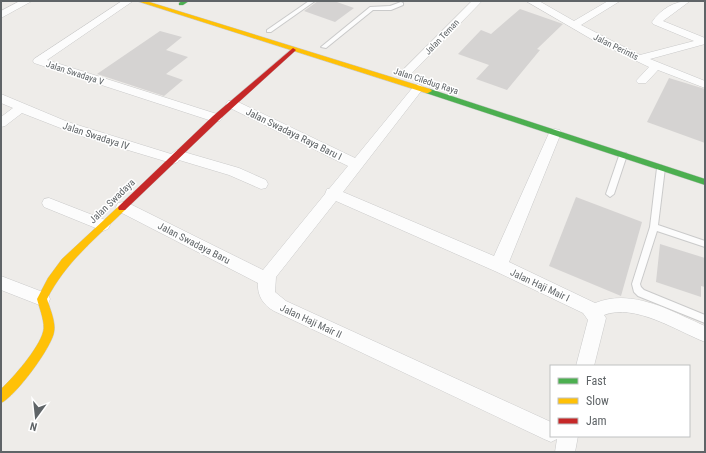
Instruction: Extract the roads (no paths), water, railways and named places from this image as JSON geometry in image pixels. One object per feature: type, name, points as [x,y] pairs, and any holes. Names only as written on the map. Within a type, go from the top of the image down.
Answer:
[{"type":"main road","name":"Jalan Ciledug Raya","points":[[140,1],[293,50],[410,76],[559,128],[623,155],[705,182]]},
{"type":"main road","points":[[171,1],[184,3],[203,11]]},
{"type":"main road","points":[[265,30],[283,35]]},
{"type":"main road","name":"Jalan Swadaya","points":[[42,299],[51,281],[65,262],[216,118],[293,50]]},
{"type":"main road","points":[[1,397],[15,384],[36,356],[49,332],[47,316],[42,299]]},
{"type":"street","points":[[1,15],[27,1]]},
{"type":"street","name":"Jalan Swadaya V","points":[[128,1],[38,61],[216,118]]},
{"type":"street","name":"Jalan Teman","points":[[410,76],[477,1]]},
{"type":"street","name":"Jalan Perintis","points":[[531,1],[575,24],[606,43],[705,85]]},
{"type":"street","points":[[575,24],[615,1]]},
{"type":"street","points":[[684,1],[663,15],[657,22],[705,41]]},
{"type":"street","points":[[639,58],[705,41]]},
{"type":"street","points":[[642,81],[656,65]]},
{"type":"street","points":[[266,279],[268,274],[356,164],[410,76]]},
{"type":"street","name":"Jalan Swadaya IV","points":[[1,98],[21,108],[84,133],[234,171],[261,184]]},
{"type":"street","name":"Jalan Swadaya Raya Baru I","points":[[232,104],[356,164]]},
{"type":"street","points":[[1,123],[21,108]]},
{"type":"street","name":"Jalan Haji Mair I","points":[[559,128],[500,261],[503,267],[589,308],[593,312]]},
{"type":"street","points":[[332,193],[503,267]]},
{"type":"street","points":[[49,203],[104,225]]},
{"type":"street","name":"Jalan Swadaya Baru","points":[[122,207],[266,279]]},
{"type":"street","name":"Jalan Haji Mair II","points":[[266,279],[264,288],[266,294],[272,302],[550,433]]},
{"type":"street","points":[[1,283],[42,299]]},
{"type":"street","points":[[585,365],[596,318],[593,312],[608,306],[630,306],[644,309],[705,334]]},
{"type":"lane","points":[[265,30],[312,1]]},
{"type":"lane","points":[[324,47],[372,8],[391,8],[401,4]]},
{"type":"lane","points":[[610,194],[623,155]]},
{"type":"lane","points":[[661,168],[654,227],[636,284],[637,289],[641,293],[705,319]]},
{"type":"lane","points":[[654,227],[705,244]]}]
